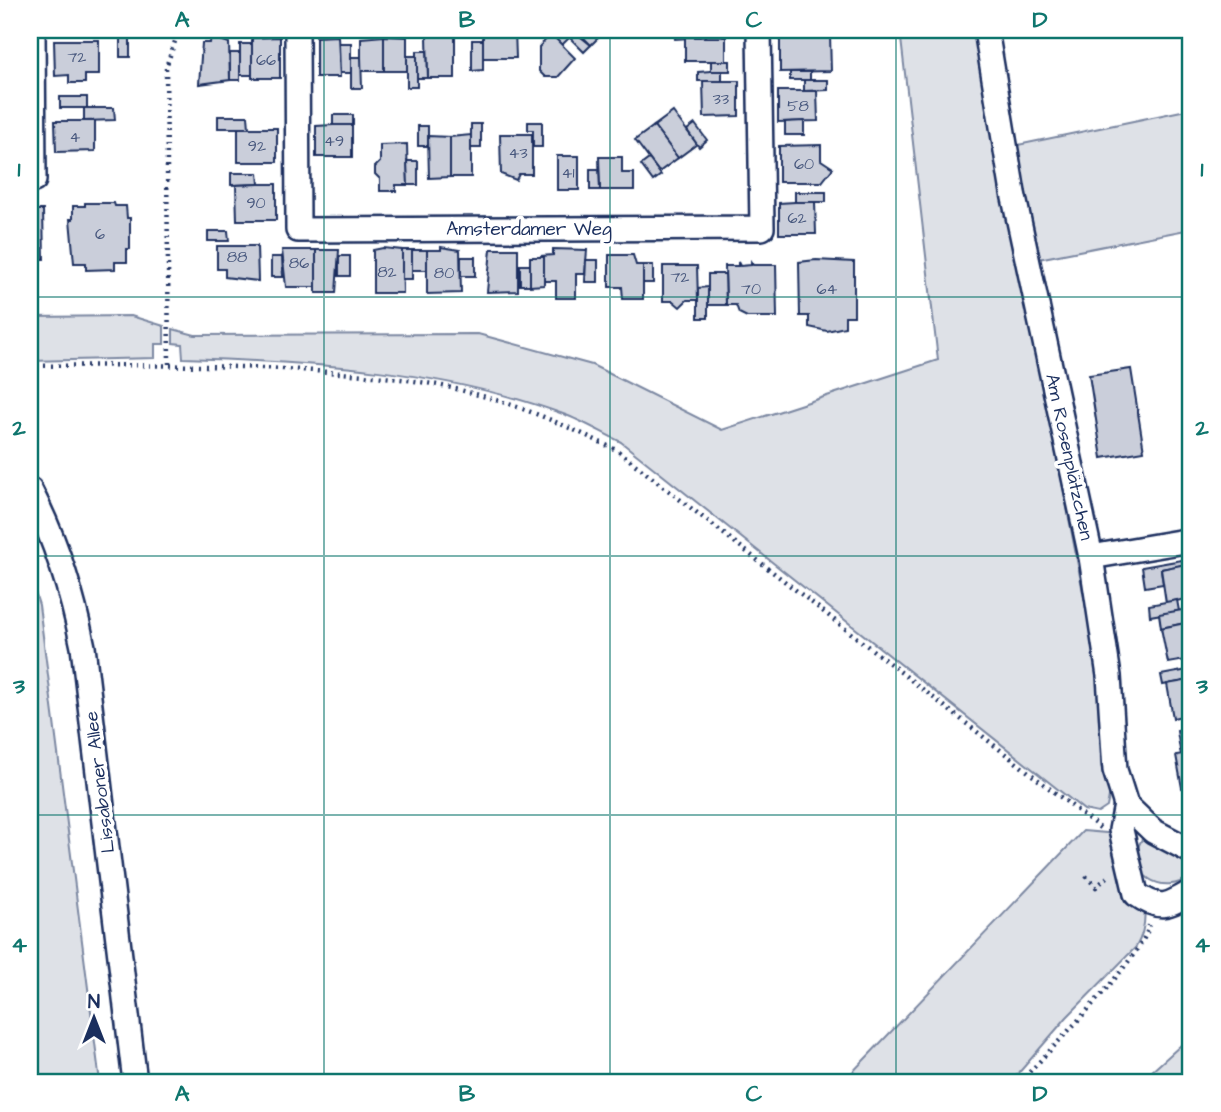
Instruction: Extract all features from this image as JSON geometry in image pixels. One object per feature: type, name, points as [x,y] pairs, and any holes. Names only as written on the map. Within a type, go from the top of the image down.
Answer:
[{"type":"street","points":[[33,30],[34,180]]},
{"type":"street","name":"Amsterdamer Weg","points":[[297,30],[298,230],[762,228],[759,30]]},
{"type":"street","name":"Am Rosenplätzchen","points":[[986,30],[1013,193],[1091,556],[1109,676],[1111,749],[1126,805]]},
{"type":"street","name":"Lissaboner Allee","points":[[30,490],[58,552],[74,600],[83,647],[135,1082]]},
{"type":"street","points":[[1091,556],[1191,540]]},
{"type":"street","points":[[1126,805],[1121,830],[1136,894],[1152,905],[1170,904],[1191,892]]},
{"type":"street","points":[[1126,805],[1153,831],[1191,851]]},
{"type":"path","points":[[169,364],[166,67],[179,30]]},
{"type":"path","points":[[30,366],[169,364],[279,368],[401,378],[475,394],[563,423],[618,451],[1093,823],[1106,831],[1121,830]]},
{"type":"path","points":[[1086,876],[1096,887],[1110,876]]},
{"type":"path","points":[[1020,1082],[1141,946],[1148,935],[1152,905]]},
{"type":"shaded area","points":[[900,30],[976,30],[1099,676],[1101,766],[1110,791],[1107,807],[1098,813],[1084,810],[621,442],[563,414],[470,387],[327,366],[183,358],[182,344],[173,343],[173,329],[195,335],[478,334],[592,365],[722,430],[938,360]]},
{"type":"shaded area","points":[[1191,109],[1191,229],[1038,259],[1013,146]]},
{"type":"shaded area","points":[[131,316],[164,326],[164,344],[155,344],[155,358],[30,361],[30,317]]},
{"type":"shaded area","points":[[30,577],[39,605],[100,1082],[30,1082]]},
{"type":"shaded area","points":[[1083,831],[1118,834],[1141,890],[1145,919],[1142,933],[1136,947],[1067,1017],[1011,1082],[843,1082]]},
{"type":"shaded area","points":[[1142,839],[1191,863],[1191,875],[1180,882],[1169,884],[1149,879],[1137,862],[1137,851]]},
{"type":"shaded area","points":[[1191,1036],[1191,1082],[1140,1082]]},
{"type":"building","points":[[483,30],[515,30],[516,58],[483,58]]},
{"type":"building","points":[[561,30],[569,38],[562,45],[546,32]]},
{"type":"building","points":[[572,30],[591,45],[584,52],[567,35]]},
{"type":"building","points":[[576,30],[606,30],[591,45]]},
{"type":"building","points":[[674,30],[706,30],[706,37],[675,39]]},
{"type":"building","points":[[782,30],[808,30],[808,35],[782,35]]},
{"type":"building","points":[[551,34],[575,58],[558,77],[545,77],[539,71],[539,47]]},
{"type":"building","points":[[427,35],[455,35],[455,78],[428,78]]},
{"type":"building","points":[[780,35],[830,35],[831,71],[780,72]]},
{"type":"building","points":[[338,36],[340,77],[316,77],[316,37]]},
{"type":"building","points":[[384,36],[384,71],[361,71],[361,38]]},
{"type":"building","points":[[384,36],[407,37],[407,71],[384,71]]},
{"type":"building","points":[[211,37],[229,43],[230,80],[199,84],[202,43],[210,43]]},
{"type":"building","points":[[280,37],[280,78],[252,78],[252,38]]},
{"type":"building","points":[[685,37],[726,37],[726,61],[685,61]]},
{"type":"building","points":[[120,38],[130,38],[130,57],[120,57]]},
{"type":"building","points":[[54,40],[99,40],[99,75],[85,75],[85,83],[69,83],[69,75],[55,76]]},
{"type":"building","points":[[472,40],[483,40],[483,70],[472,71]]},
{"type":"building","points":[[339,43],[351,43],[351,73],[340,73]]},
{"type":"building","points":[[240,44],[252,44],[252,75],[240,75]]},
{"type":"building","points":[[417,51],[427,51],[428,78],[417,78]]},
{"type":"building","points":[[230,53],[240,53],[240,80],[230,80]]},
{"type":"building","points":[[407,56],[417,56],[417,87],[407,87]]},
{"type":"building","points":[[351,57],[361,57],[362,88],[351,88]]},
{"type":"building","points":[[711,61],[730,61],[730,71],[711,71]]},
{"type":"building","points":[[722,71],[722,81],[698,81],[698,72]]},
{"type":"building","points":[[790,72],[810,72],[810,80],[790,80]]},
{"type":"building","points":[[804,80],[828,80],[828,90],[804,91]]},
{"type":"building","points":[[703,81],[739,81],[739,116],[704,117]]},
{"type":"building","points":[[778,91],[817,91],[818,121],[778,122]]},
{"type":"building","points":[[60,97],[87,97],[87,108],[60,108]]},
{"type":"building","points":[[84,108],[114,108],[115,120],[84,121]]},
{"type":"building","points":[[673,112],[697,144],[678,158],[654,126]]},
{"type":"building","points":[[333,115],[353,115],[353,125],[333,125]]},
{"type":"building","points":[[218,116],[248,116],[249,128],[218,128]]},
{"type":"building","points":[[55,121],[95,121],[95,151],[56,152]]},
{"type":"building","points":[[804,121],[804,135],[785,135],[785,122]]},
{"type":"building","points":[[528,122],[542,122],[542,147],[533,147],[533,130],[528,130]]},
{"type":"building","points":[[471,124],[481,124],[481,148],[471,148]]},
{"type":"building","points":[[695,124],[707,140],[699,147],[687,130]]},
{"type":"building","points":[[352,125],[352,157],[316,157],[316,126]]},
{"type":"building","points":[[418,126],[428,126],[428,146],[418,146]]},
{"type":"building","points":[[654,126],[678,158],[659,172],[635,140]]},
{"type":"building","points":[[238,128],[277,128],[277,162],[238,162]]},
{"type":"building","points":[[500,134],[532,134],[532,174],[519,174],[516,180],[501,174]]},
{"type":"building","points":[[471,135],[471,177],[450,177],[450,137]]},
{"type":"building","points":[[428,136],[450,137],[450,177],[429,178]]},
{"type":"building","points":[[407,144],[408,185],[396,185],[396,191],[380,191],[380,179],[375,174],[375,167],[380,162],[380,145]]},
{"type":"building","points":[[821,145],[821,160],[833,168],[822,182],[779,182],[779,146]]},
{"type":"building","points":[[557,156],[579,156],[579,190],[557,190]]},
{"type":"building","points":[[599,157],[622,157],[622,173],[634,173],[634,190],[600,190]]},
{"type":"building","points":[[649,159],[661,175],[653,181],[641,165]]},
{"type":"building","points":[[407,161],[418,161],[418,185],[408,185]]},
{"type":"building","points":[[590,169],[599,169],[600,190],[590,190]]},
{"type":"building","points":[[231,173],[258,173],[259,184],[231,185]]},
{"type":"building","points":[[276,184],[276,220],[237,220],[236,185]]},
{"type":"building","points":[[795,192],[826,192],[826,202],[795,202]]},
{"type":"building","points":[[815,202],[816,234],[779,234],[779,203]]},
{"type":"building","points":[[85,203],[114,203],[115,206],[126,206],[127,218],[130,218],[130,249],[127,249],[127,262],[115,262],[115,269],[86,270],[86,263],[74,263],[70,219],[73,219],[73,206],[85,206]]},
{"type":"building","points":[[30,210],[43,210],[44,259],[30,259]]},
{"type":"building","points":[[208,231],[228,231],[229,241],[208,241]]},
{"type":"building","points":[[217,246],[257,246],[258,281],[225,277],[225,269],[217,269]]},
{"type":"building","points":[[441,247],[460,250],[461,293],[427,294],[427,250],[441,250]]},
{"type":"building","points":[[491,249],[518,249],[518,291],[487,292]]},
{"type":"building","points":[[553,249],[587,250],[585,274],[576,274],[576,298],[556,298],[556,281],[544,281],[541,256],[553,255]]},
{"type":"building","points":[[282,250],[316,250],[316,287],[286,287]]},
{"type":"building","points":[[316,250],[339,250],[336,293],[316,293]]},
{"type":"building","points":[[373,250],[402,250],[403,293],[373,293]]},
{"type":"building","points":[[402,250],[412,250],[412,279],[402,279]]},
{"type":"building","points":[[412,250],[427,250],[427,270],[412,270]]},
{"type":"building","points":[[609,255],[633,255],[636,265],[643,265],[643,299],[623,299],[622,287],[609,287]]},
{"type":"building","points":[[339,256],[350,256],[350,276],[339,276]]},
{"type":"building","points":[[271,257],[282,257],[283,277],[271,277]]},
{"type":"building","points":[[461,257],[475,257],[475,276],[461,276]]},
{"type":"building","points":[[530,257],[544,257],[544,285],[530,286]]},
{"type":"building","points":[[586,260],[598,260],[598,282],[585,282]]},
{"type":"building","points":[[738,262],[740,266],[751,265],[751,262],[753,265],[776,265],[777,317],[747,317],[739,313],[736,305],[726,305],[725,266],[738,266]]},
{"type":"building","points":[[799,262],[854,262],[854,316],[845,316],[845,327],[827,331],[809,327],[809,316],[800,316]]},
{"type":"building","points":[[520,265],[530,265],[530,285],[520,285]]},
{"type":"building","points":[[643,265],[653,265],[653,283],[643,283]]},
{"type":"building","points":[[663,266],[697,266],[698,300],[687,300],[680,307],[673,301],[663,301]]},
{"type":"building","points":[[708,274],[725,274],[726,305],[708,305]]},
{"type":"building","points":[[708,287],[708,318],[698,318],[698,288]]},
{"type":"building","points":[[1131,369],[1144,451],[1102,458],[1089,375]]},
{"type":"building","points":[[1182,560],[1183,565],[1161,569],[1163,584],[1145,587],[1142,567]]},
{"type":"building","points":[[1186,564],[1191,598],[1166,603],[1161,569]]},
{"type":"building","points":[[1177,600],[1179,611],[1150,616],[1149,605]]},
{"type":"building","points":[[1188,609],[1190,622],[1161,628],[1159,614]]},
{"type":"building","points":[[1190,622],[1191,659],[1168,663],[1161,628]]},
{"type":"building","points":[[1188,670],[1190,680],[1163,685],[1161,675]]},
{"type":"building","points":[[1190,680],[1191,714],[1173,718],[1167,684]]},
{"type":"building","points":[[1191,728],[1191,739],[1186,740],[1187,749],[1180,750],[1177,731]]},
{"type":"building","points":[[1191,739],[1191,753],[1181,754],[1180,750],[1187,749],[1186,740]]},
{"type":"building","points":[[1191,753],[1191,786],[1182,788],[1176,755]]}]
